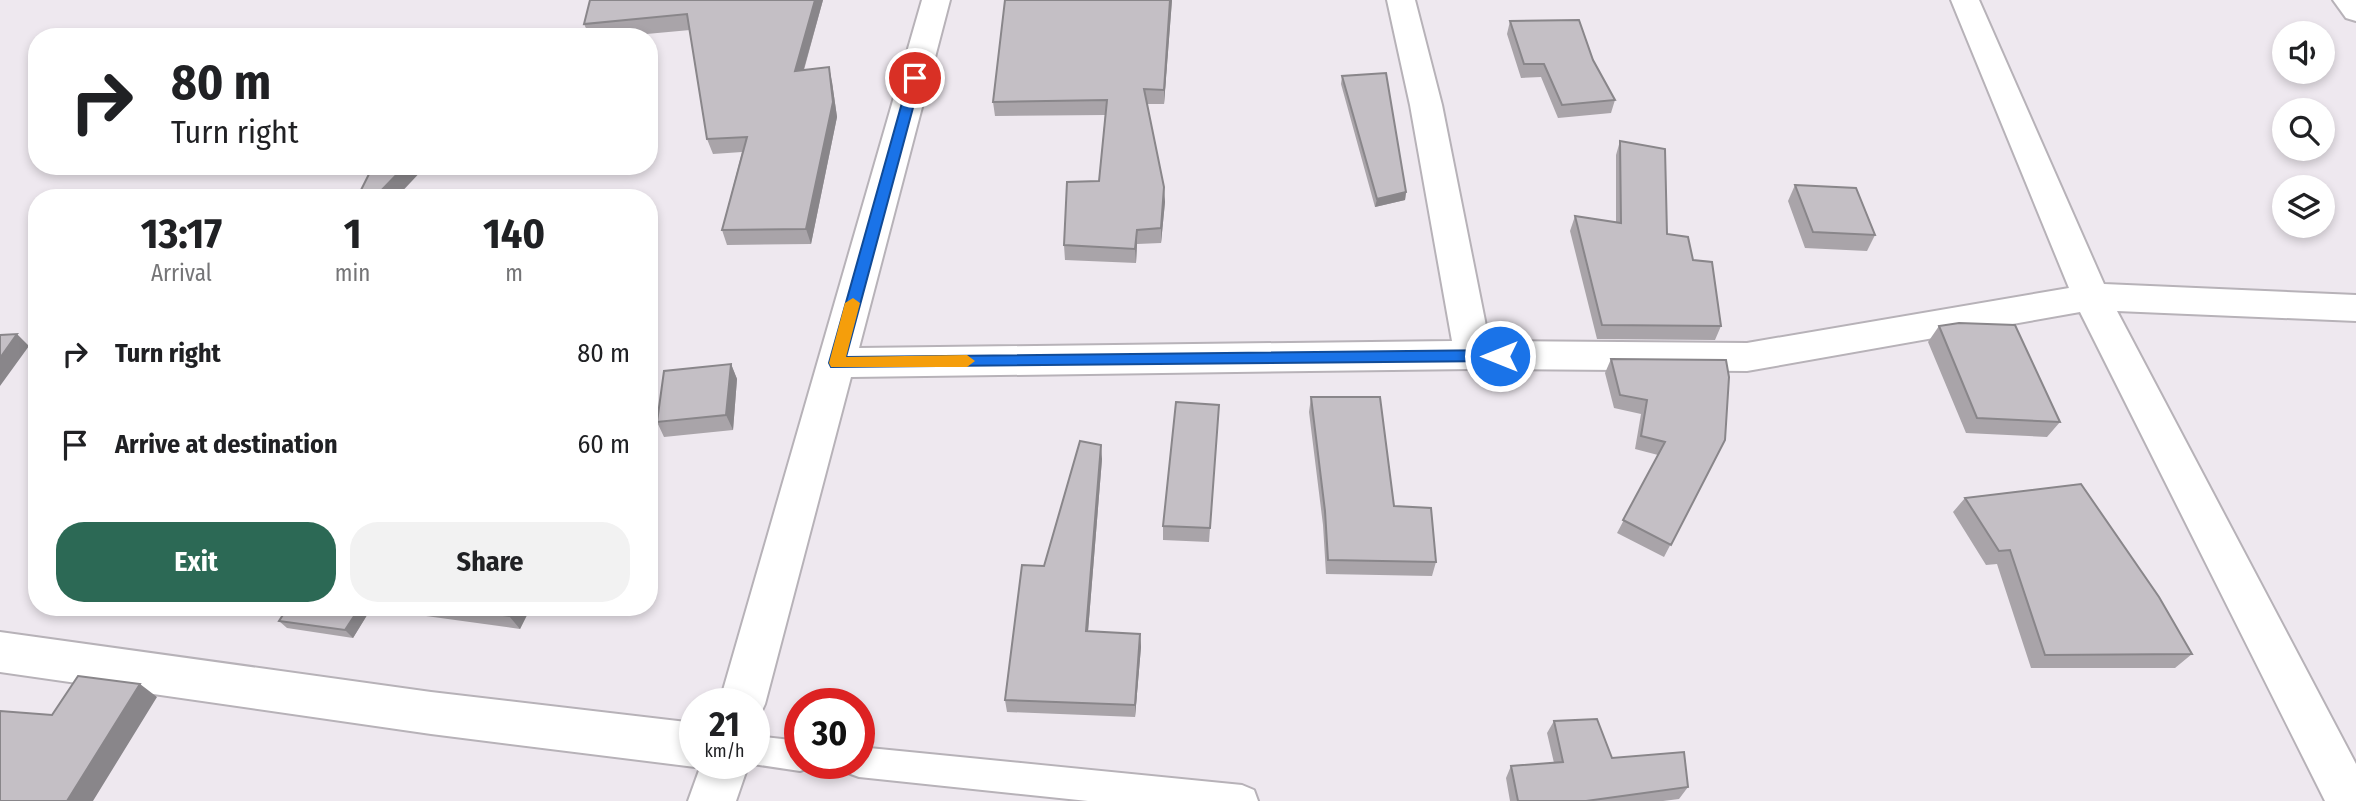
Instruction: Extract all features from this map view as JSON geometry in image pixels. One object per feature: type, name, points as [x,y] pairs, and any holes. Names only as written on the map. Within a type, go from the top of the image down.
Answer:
[{"type":"street","points":[[746,688],[936,0]]},
{"type":"street","points":[[1401,0],[1426,105],[1473,355]]},
{"type":"street","points":[[1965,0],[2091,297],[2350,801]]},
{"type":"street","points":[[2347,0],[2356,12]]},
{"type":"street","points":[[836,363],[1473,355],[1747,357],[2091,297],[2356,308]]},
{"type":"street","points":[[0,652],[430,713],[679,743]]},
{"type":"street","points":[[712,801],[720,779]]},
{"type":"lane","points":[[875,764],[1242,801]]},
{"type":"building","points":[[590,0],[815,0],[795,71],[829,67],[833,102],[806,229],[722,230],[747,137],[707,139],[687,14],[584,24]]},
{"type":"building","points":[[1005,0],[1170,0],[1164,90],[1144,89],[1164,187],[1161,228],[1137,230],[1135,249],[1064,245],[1067,182],[1099,181],[1107,100],[993,102]]},
{"type":"building","points":[[1579,20],[1593,60],[1615,100],[1562,105],[1544,64],[1524,64],[1510,21]]},
{"type":"building","points":[[1386,73],[1406,192],[1377,199],[1342,76]]},
{"type":"building","points":[[1620,141],[1665,149],[1667,234],[1688,237],[1693,260],[1712,262],[1721,326],[1602,325],[1575,216],[1621,223]]},
{"type":"building","points":[[368,175],[396,175],[383,189],[362,189]]},
{"type":"building","points":[[1795,185],[1856,188],[1875,235],[1813,232]]},
{"type":"building","points":[[1959,323],[2015,325],[2060,422],[1977,418],[1939,326]]},
{"type":"building","points":[[17,334],[0,358],[0,335]]},
{"type":"building","points":[[1611,359],[1726,360],[1729,377],[1725,440],[1671,545],[1623,520],[1665,442],[1641,436],[1647,400],[1620,395]]},
{"type":"building","points":[[731,364],[726,415],[658,422],[664,371]]},
{"type":"building","points":[[1311,397],[1380,397],[1394,506],[1431,508],[1436,562],[1328,560]]},
{"type":"building","points":[[1176,402],[1219,405],[1210,528],[1163,526]]},
{"type":"building","points":[[1080,441],[1101,445],[1086,631],[1140,634],[1135,705],[1005,700],[1022,565],[1044,566]]},
{"type":"building","points":[[2081,484],[2159,597],[2192,654],[2045,655],[2010,550],[1999,551],[1965,498]]},
{"type":"building","points":[[282,616],[354,616],[345,630],[279,621]]},
{"type":"building","points":[[78,676],[140,684],[67,801],[0,801],[0,711],[52,715]]},
{"type":"building","points":[[1597,719],[1612,758],[1684,752],[1688,787],[1586,801],[1518,801],[1511,766],[1563,762],[1554,721]]},
{"type":"slow traffic","points":[[853,303],[836,363],[967,361]]},
{"type":"route","points":[[915,78],[836,363],[1500,356]]}]
